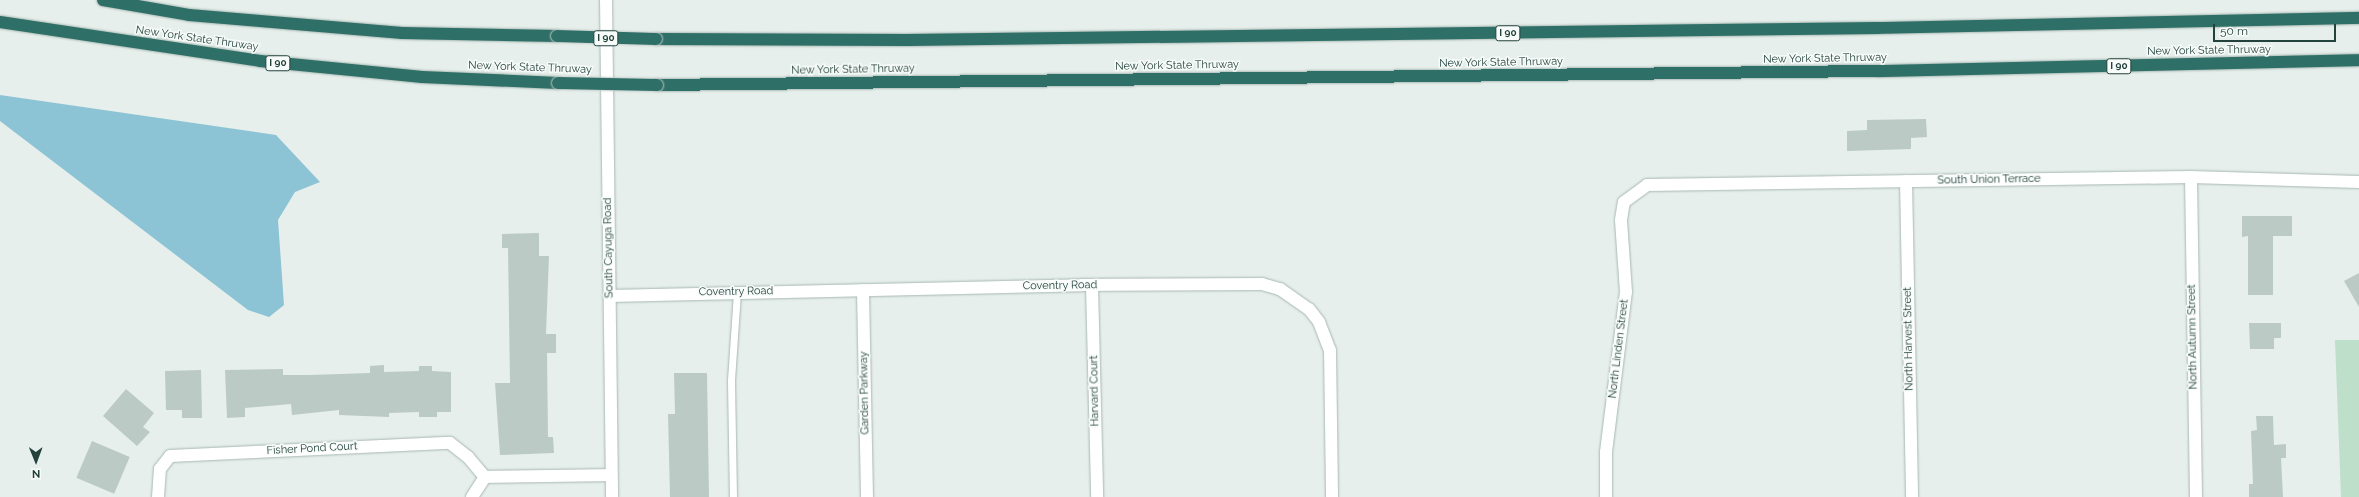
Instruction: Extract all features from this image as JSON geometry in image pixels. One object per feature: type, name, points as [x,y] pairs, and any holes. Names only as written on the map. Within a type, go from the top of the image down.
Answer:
[{"type":"highway","name":"New York State Thruway","points":[[103,0],[189,15],[402,33],[656,39],[906,40],[1823,29],[2359,18]]},
{"type":"highway","name":"New York State Thruway","points":[[0,22],[260,61],[422,77],[558,83],[657,85],[1887,71],[2359,60]]},
{"type":"street","name":"South Cayuga Road","points":[[606,0],[612,497]]},
{"type":"street","name":"South Union Terrace","points":[[1624,202],[1647,185],[2191,177],[2359,182]]},
{"type":"street","name":"North Autumn Street","points":[[2191,177],[2196,497]]},
{"type":"street","name":"North Harvest Street","points":[[1906,181],[1912,497]]},
{"type":"street","name":"North Linden Street","points":[[1606,497],[1606,452],[1626,292],[1621,220],[1624,202]]},
{"type":"street","name":"Coventry Road","points":[[610,296],[1092,285],[1262,284],[1280,289],[1309,309],[1319,322],[1330,350],[1332,497]]},
{"type":"street","name":"Harvard Court","points":[[1092,285],[1097,497]]},
{"type":"street","name":"Garden Parkway","points":[[863,290],[867,497]]},
{"type":"street","name":"Fisher Pond Court","points":[[158,497],[160,469],[170,456],[450,443],[468,457],[485,477]]},
{"type":"street","points":[[472,497],[485,477],[611,475]]},
{"type":"lane","points":[[732,497],[731,380],[737,292]]},
{"type":"green space","points":[[2335,340],[2359,340],[2359,497],[2341,497]]},
{"type":"water","points":[[0,95],[276,135],[320,182],[295,192],[278,220],[284,305],[269,317],[248,310],[0,121]]},
{"type":"building","points":[[1926,119],[1927,137],[1911,138],[1911,149],[1847,151],[1847,131],[1867,130],[1867,120]]},
{"type":"building","points":[[2242,216],[2292,216],[2292,236],[2273,236],[2273,295],[2248,295],[2248,236],[2242,237]]},
{"type":"building","points":[[539,233],[539,256],[549,256],[546,334],[556,334],[556,353],[547,353],[548,437],[553,437],[554,453],[500,455],[495,383],[510,383],[508,248],[502,248],[502,234]]},
{"type":"building","points":[[2359,273],[2359,307],[2344,281]]},
{"type":"building","points":[[2249,323],[2281,323],[2281,338],[2274,338],[2274,349],[2250,349]]},
{"type":"building","points":[[384,365],[384,372],[419,371],[419,366],[432,366],[432,371],[451,372],[451,412],[437,412],[437,417],[419,417],[419,412],[389,413],[389,417],[339,415],[339,410],[292,415],[291,404],[245,408],[245,417],[227,418],[225,370],[283,369],[283,375],[310,375],[370,373],[370,366]]},
{"type":"building","points":[[201,370],[202,418],[182,418],[182,410],[166,410],[165,371]]},
{"type":"building","points":[[674,373],[707,373],[709,497],[670,497],[668,414],[675,414]]},
{"type":"building","points":[[126,389],[154,413],[143,427],[150,432],[137,446],[103,416]]},
{"type":"building","points":[[2256,416],[2273,416],[2274,445],[2286,444],[2286,458],[2281,458],[2283,497],[2249,497],[2249,484],[2253,484],[2251,431],[2257,430]]},
{"type":"building","points":[[92,441],[130,457],[114,494],[76,478]]}]
